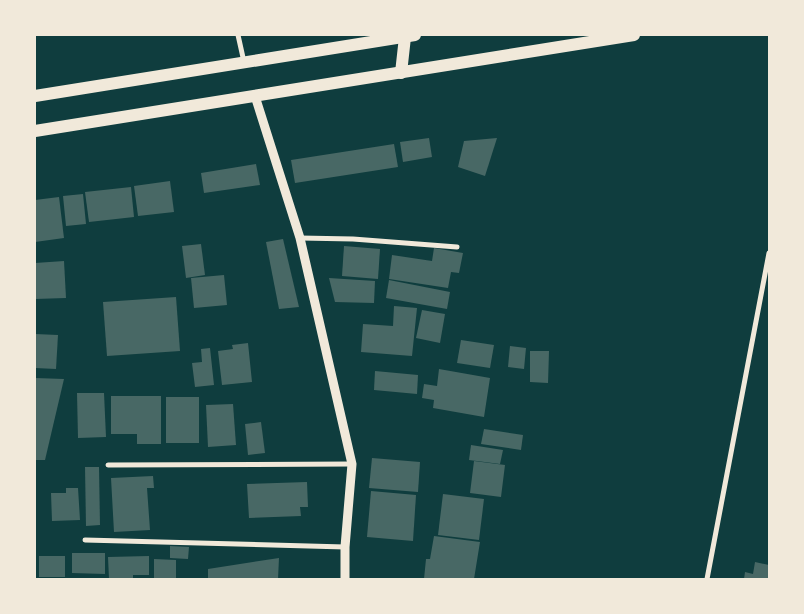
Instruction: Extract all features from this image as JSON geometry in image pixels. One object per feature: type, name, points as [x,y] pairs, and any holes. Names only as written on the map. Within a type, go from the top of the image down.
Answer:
[{"type":"main road","points":[[35,131],[634,35]]},
{"type":"main road","points":[[35,96],[410,36],[400,73]]},
{"type":"street","points":[[238,35],[244,62]]},
{"type":"street","points":[[255,96],[300,238],[352,464],[345,547],[345,579]]},
{"type":"street","points":[[300,238],[353,239],[457,247]]},
{"type":"street","points":[[707,579],[769,253]]},
{"type":"street","points":[[108,465],[352,464]]},
{"type":"street","points":[[85,540],[345,547]]},
{"type":"building","points":[[429,138],[432,157],[403,162],[400,142]]},
{"type":"building","points":[[497,138],[485,176],[458,167],[464,141]]},
{"type":"building","points":[[394,144],[398,167],[295,183],[291,160]]},
{"type":"building","points":[[256,164],[260,185],[204,193],[201,173]]},
{"type":"building","points":[[170,181],[174,212],[138,216],[134,186]]},
{"type":"building","points":[[131,187],[134,217],[89,222],[85,192]]},
{"type":"building","points":[[83,194],[86,224],[66,226],[63,196]]},
{"type":"building","points":[[59,197],[64,238],[35,242],[35,200]]},
{"type":"building","points":[[283,239],[299,307],[279,309],[266,242]]},
{"type":"building","points":[[201,244],[205,275],[186,278],[182,246]]},
{"type":"building","points":[[344,246],[380,249],[378,279],[342,276]]},
{"type":"building","points":[[434,248],[463,253],[459,273],[451,272],[448,288],[389,279],[392,255],[432,261]]},
{"type":"building","points":[[64,261],[66,298],[35,299],[35,263]]},
{"type":"building","points":[[224,275],[227,305],[194,308],[191,278]]},
{"type":"building","points":[[329,278],[375,281],[374,303],[335,302]]},
{"type":"building","points":[[389,280],[450,292],[447,309],[386,298]]},
{"type":"building","points":[[176,297],[180,351],[107,356],[103,302]]},
{"type":"building","points":[[394,306],[417,308],[412,356],[361,352],[363,324],[393,326]]},
{"type":"building","points":[[422,310],[445,314],[440,343],[416,338]]},
{"type":"building","points":[[35,334],[58,335],[56,369],[35,368]]},
{"type":"building","points":[[461,340],[494,345],[490,368],[457,363]]},
{"type":"building","points":[[248,343],[252,382],[222,385],[218,351],[233,349],[232,345]]},
{"type":"building","points":[[510,346],[526,348],[524,369],[508,367]]},
{"type":"building","points":[[210,348],[214,385],[195,387],[192,363],[202,362],[201,349]]},
{"type":"building","points":[[530,351],[549,351],[548,383],[530,382]]},
{"type":"building","points":[[439,369],[490,378],[484,417],[433,408],[434,400],[422,398],[424,384],[437,386]]},
{"type":"building","points":[[375,371],[418,375],[417,394],[374,390]]},
{"type":"building","points":[[35,378],[64,379],[45,460],[35,460]]},
{"type":"building","points":[[77,393],[104,393],[106,437],[78,438]]},
{"type":"building","points":[[111,396],[161,396],[161,444],[137,444],[137,434],[111,434]]},
{"type":"building","points":[[166,397],[199,397],[199,443],[166,443]]},
{"type":"building","points":[[233,404],[236,445],[208,447],[206,405]]},
{"type":"building","points":[[261,422],[265,453],[248,455],[245,424]]},
{"type":"building","points":[[484,429],[523,435],[521,450],[481,444]]},
{"type":"building","points":[[471,445],[503,450],[500,464],[469,460]]},
{"type":"building","points":[[372,458],[420,462],[418,492],[369,488]]},
{"type":"building","points":[[474,461],[505,465],[501,497],[470,493]]},
{"type":"building","points":[[85,467],[99,467],[100,525],[86,526]]},
{"type":"building","points":[[153,476],[154,488],[147,488],[150,530],[114,532],[111,478]]},
{"type":"building","points":[[307,482],[308,507],[300,507],[301,516],[249,518],[247,484]]},
{"type":"building","points":[[66,488],[78,488],[80,520],[52,521],[51,493],[66,493]]},
{"type":"building","points":[[371,491],[416,495],[413,541],[367,537]]},
{"type":"building","points":[[443,494],[484,499],[479,540],[438,535]]},
{"type":"building","points":[[434,536],[480,542],[474,579],[424,579],[426,559],[430,559]]},
{"type":"building","points":[[170,546],[189,547],[188,559],[170,558]]},
{"type":"building","points":[[72,553],[105,553],[105,574],[72,573]]},
{"type":"building","points":[[39,556],[65,556],[65,577],[39,577]]},
{"type":"building","points":[[149,556],[149,575],[133,575],[133,579],[109,579],[108,557]]},
{"type":"building","points":[[279,558],[278,579],[208,579],[208,569]]},
{"type":"building","points":[[154,559],[176,560],[176,579],[154,579]]},
{"type":"building","points":[[755,562],[769,565],[769,579],[744,579],[745,572],[753,574]]}]
